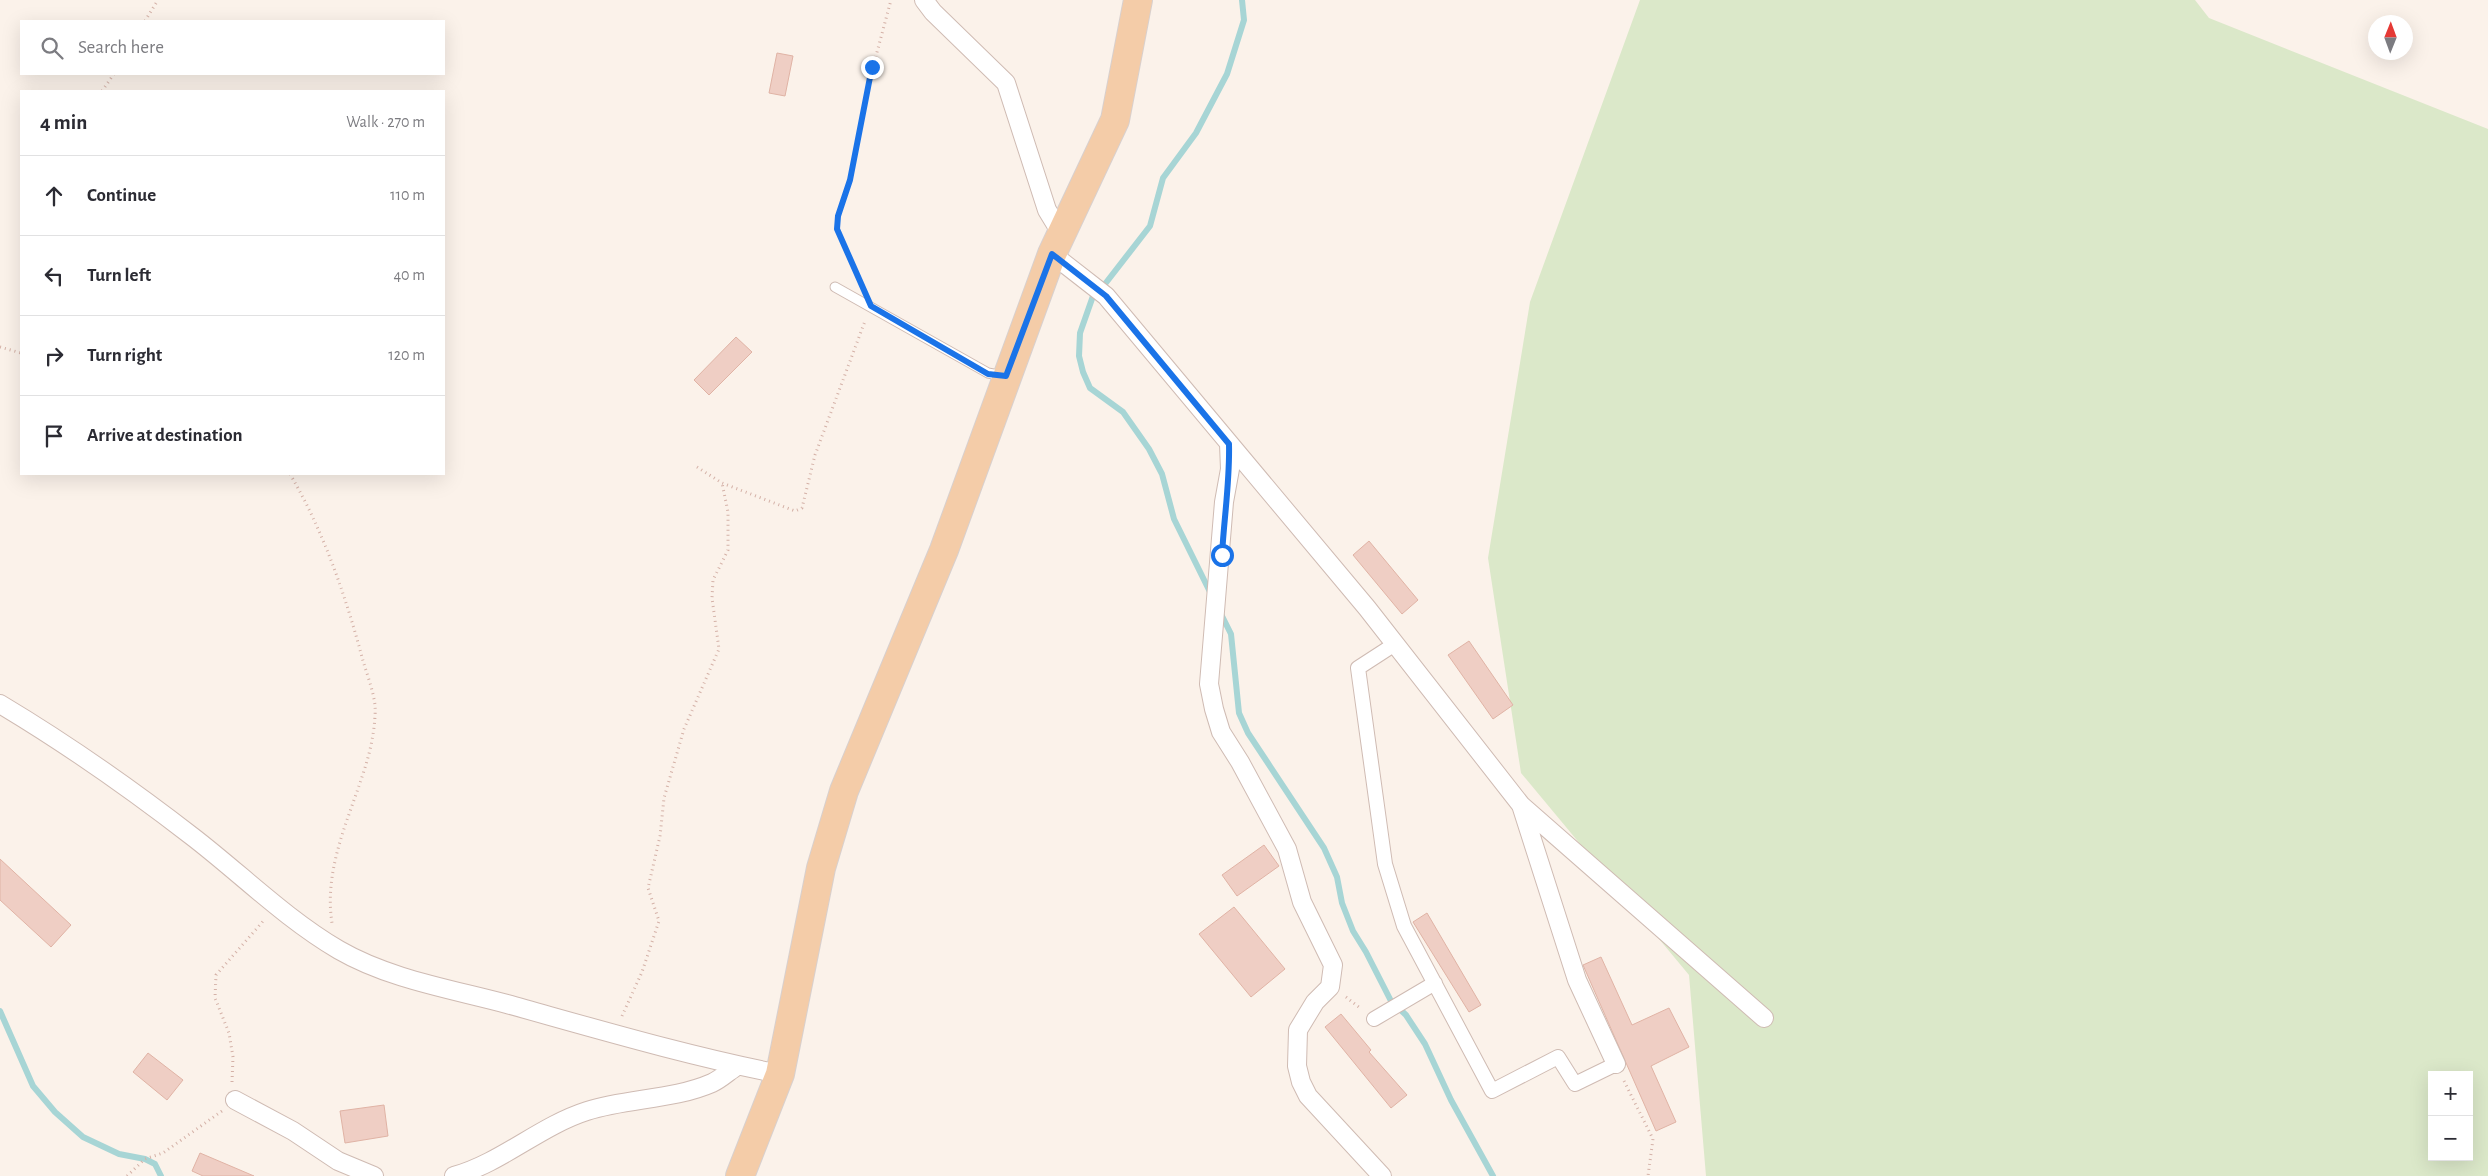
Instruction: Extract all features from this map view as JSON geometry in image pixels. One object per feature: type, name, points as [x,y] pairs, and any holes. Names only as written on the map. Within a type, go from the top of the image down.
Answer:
[{"type":"main road","points":[[740,1176],[780,1074],[821,868],[844,791],[944,550],[1056,243],[1099,157],[1114,120],[1138,0]]},
{"type":"street","points":[[924,0],[933,12],[1006,83],[1056,243],[1106,296],[1395,644],[1521,805],[1764,1018]]},
{"type":"street","points":[[1229,444],[1230,469],[1224,502],[1210,675],[1214,710],[1221,732],[1240,762],[1286,849],[1302,902],[1333,965],[1330,987],[1315,1002],[1298,1030],[1297,1066],[1301,1082],[1308,1096],[1382,1176]]},
{"type":"street","points":[[1395,644],[1358,668],[1385,864],[1404,926],[1492,1091],[1558,1056],[1574,1084],[1616,1064],[1577,980],[1521,805]]},
{"type":"street","points":[[0,704],[61,741],[129,790],[194,838],[318,937],[367,964],[400,975],[738,1066],[780,1074]]},
{"type":"street","points":[[1380,1016],[1435,983]]},
{"type":"street","points":[[454,1176],[472,1171],[541,1131],[586,1111],[625,1101],[683,1092],[714,1082],[738,1066]]},
{"type":"street","points":[[235,1100],[293,1131],[338,1161],[374,1176]]},
{"type":"lane","points":[[835,287],[988,374],[1006,376]]},
{"type":"path","points":[[147,20],[158,0]]},
{"type":"path","points":[[697,467],[722,483],[795,511],[802,508],[815,455],[871,306],[837,229],[838,216],[850,180],[869,82],[891,0]]},
{"type":"path","points":[[103,90],[113,75]]},
{"type":"path","points":[[0,347],[20,353]]},
{"type":"path","points":[[291,475],[316,525],[348,609],[374,704],[367,760],[342,832],[334,874],[330,910],[334,936],[341,951]]},
{"type":"path","points":[[605,1030],[622,1018],[642,972],[659,921],[648,888],[660,836],[664,798],[694,702],[719,649],[712,598],[713,580],[728,550],[728,512],[722,483]]},
{"type":"path","points":[[127,1176],[145,1159],[163,1153],[235,1100],[232,1076],[233,1057],[228,1033],[215,998],[216,975],[278,906]]},
{"type":"path","points":[[1330,987],[1380,1016]]},
{"type":"path","points":[[1616,1064],[1653,1139],[1648,1176]]},
{"type":"green space","points":[[1640,0],[2195,0],[2209,18],[2488,129],[2488,1176],[1706,1176],[1689,975],[1521,773],[1488,558],[1530,302]]},
{"type":"building","points":[[777,53],[793,56],[785,96],[769,93]]},
{"type":"building","points":[[736,337],[752,352],[709,395],[694,380]]},
{"type":"building","points":[[1369,541],[1418,600],[1402,614],[1353,555]]},
{"type":"building","points":[[1469,641],[1513,705],[1493,719],[1448,655]]},
{"type":"building","points":[[1264,845],[1279,866],[1237,896],[1222,875]]},
{"type":"building","points":[[0,859],[71,925],[51,947],[0,900]]},
{"type":"building","points":[[1234,907],[1285,969],[1251,997],[1199,934]]},
{"type":"building","points":[[1427,913],[1481,1005],[1469,1012],[1413,922]]},
{"type":"building","points":[[1601,957],[1632,1025],[1669,1008],[1689,1047],[1651,1066],[1676,1122],[1656,1131],[1583,965]]},
{"type":"building","points":[[1341,1014],[1371,1050],[1369,1052],[1407,1095],[1391,1108],[1325,1027]]},
{"type":"building","points":[[148,1053],[183,1080],[167,1100],[133,1072]]},
{"type":"building","points":[[384,1105],[388,1136],[345,1143],[340,1111]]},
{"type":"building","points":[[200,1153],[254,1176],[203,1176],[192,1171]]},
{"type":"waterway","points":[[1105,284],[1150,226],[1163,178],[1196,133],[1227,74],[1244,20],[1242,0]]},
{"type":"waterway","points":[[1093,296],[1080,333],[1079,356],[1083,372],[1090,388],[1123,412],[1149,449],[1162,474],[1174,519],[1212,596]]},
{"type":"waterway","points":[[1220,612],[1231,634],[1239,713],[1248,733],[1324,848],[1337,877],[1342,903],[1353,931],[1391,1001],[1406,1015],[1425,1044],[1451,1100],[1493,1176]]},
{"type":"waterway","points":[[0,1011],[33,1086],[55,1112],[83,1137],[119,1154],[145,1159],[155,1164],[161,1176]]},
{"type":"route","points":[[872,67],[850,180],[838,216],[837,229],[871,306],[988,374],[1006,376],[1052,254],[1106,296],[1229,444],[1230,469],[1224,502],[1222,555]]}]
